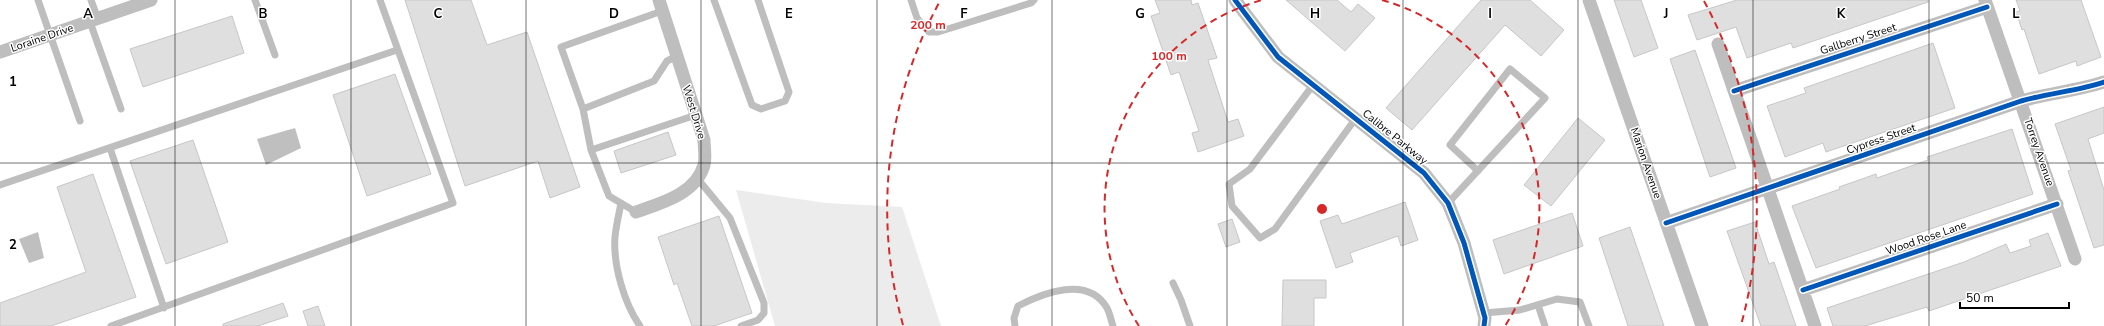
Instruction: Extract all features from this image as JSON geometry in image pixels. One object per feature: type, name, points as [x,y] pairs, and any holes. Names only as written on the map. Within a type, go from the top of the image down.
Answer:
[{"type":"street","name":"Loraine Drive","points":[[0,52],[151,0]]},
{"type":"street","name":"Calibre Parkway","points":[[1235,0],[1278,57],[1424,173],[1448,203],[1464,243],[1484,313],[1484,326]]},
{"type":"street","name":"Marion Avenue","points":[[1589,0],[1702,326]]},
{"type":"street","name":"Gallberry Street","points":[[1734,91],[1986,3]]},
{"type":"street","name":"Torrey Avenue","points":[[1986,3],[2022,101],[2075,259]]},
{"type":"street","name":"West Drive","points":[[636,212],[674,198],[693,184],[704,164],[704,140],[660,5]]},
{"type":"street","points":[[1718,44],[1769,188],[1815,326]]},
{"type":"street","name":"Cypress Street","points":[[1666,223],[2022,101],[2045,94],[2081,90],[2104,82]]},
{"type":"street","name":"Wood Rose Lane","points":[[1803,290],[2056,204]]},
{"type":"lane","points":[[38,0],[80,121]]},
{"type":"lane","points":[[92,0],[94,20],[121,108]]},
{"type":"lane","points":[[255,0],[275,55]]},
{"type":"lane","points":[[111,326],[453,203],[380,0]]},
{"type":"lane","points":[[714,0],[752,105],[761,109],[784,101],[789,92],[758,0]]},
{"type":"lane","points":[[911,0],[917,18],[929,32],[938,32],[1031,3],[1034,0]]},
{"type":"lane","points":[[636,212],[609,196],[591,150],[583,109],[561,47],[660,5]]},
{"type":"lane","points":[[0,185],[397,50]]},
{"type":"lane","points":[[583,109],[654,81],[667,61],[677,56]]},
{"type":"lane","points":[[1448,203],[1478,171],[1545,98],[1510,69],[1450,144],[1478,171]]},
{"type":"lane","points":[[1313,85],[1250,169],[1229,184],[1232,206],[1260,238],[1275,229],[1356,118]]},
{"type":"lane","points":[[591,150],[696,115]]},
{"type":"lane","points":[[110,148],[164,308]]},
{"type":"lane","points":[[697,178],[730,218],[764,303],[764,313],[758,320],[741,326]]},
{"type":"lane","points":[[621,203],[615,238],[616,260],[624,293],[640,326]]},
{"type":"lane","points":[[1173,283],[1182,300],[1190,326]]},
{"type":"lane","points":[[1015,326],[1014,318],[1018,306],[1047,293],[1068,289],[1084,291],[1100,299],[1107,308],[1113,326]]},
{"type":"lane","points":[[1484,313],[1520,310],[1557,299],[1580,302],[1589,326]]},
{"type":"lane","points":[[1538,305],[1545,326]]},
{"type":"shaded area","points":[[295,128],[301,148],[266,165],[257,139]]},
{"type":"shaded area","points":[[736,190],[826,203],[902,207],[941,326],[775,326]]},
{"type":"shaded area","points":[[38,232],[44,258],[29,263],[19,239]]},
{"type":"building","points":[[405,0],[471,0],[487,45],[527,32],[580,187],[550,198],[538,161],[465,186]]},
{"type":"building","points":[[1155,0],[1191,0],[1192,5],[1198,3],[1217,58],[1208,60],[1228,122],[1238,119],[1244,136],[1198,152],[1192,133],[1199,131],[1179,72],[1171,75],[1151,16],[1160,13]]},
{"type":"building","points":[[1286,0],[1337,0],[1351,12],[1358,4],[1375,18],[1345,51]]},
{"type":"building","points":[[1481,0],[1530,0],[1564,30],[1541,56],[1505,25],[1412,130],[1386,108]]},
{"type":"building","points":[[1614,0],[1641,0],[1658,48],[1634,57]]},
{"type":"building","points":[[1737,0],[1928,0],[1928,2],[1793,48],[1791,43],[1747,58],[1736,27],[1697,40],[1688,15]]},
{"type":"building","points":[[2016,0],[2081,0],[2101,57],[2077,66],[2076,61],[2039,74],[2024,29],[2022,30],[2016,12],[2020,11]]},
{"type":"building","points":[[232,16],[244,53],[143,87],[130,49]]},
{"type":"building","points":[[1933,43],[1955,108],[1826,152],[1823,143],[1785,157],[1767,106],[1806,93],[1804,88]]},
{"type":"building","points":[[1695,50],[1736,168],[1710,177],[1670,59]]},
{"type":"building","points":[[395,74],[431,174],[367,196],[333,95]]},
{"type":"building","points":[[2104,107],[2104,133],[2088,139],[2104,190],[2104,245],[2094,248],[2068,171],[2071,170],[2055,124]]},
{"type":"building","points":[[1578,118],[1605,140],[1551,206],[1524,185]]},
{"type":"building","points":[[2012,129],[2033,194],[1816,268],[1792,206],[1840,189],[1839,187],[1876,174],[1877,178],[1928,160],[1927,157]]},
{"type":"building","points":[[668,132],[676,155],[621,173],[614,151]]},
{"type":"building","points":[[193,140],[228,242],[166,264],[130,161]]},
{"type":"building","points":[[93,174],[136,297],[51,326],[0,326],[0,303],[86,272],[57,187]]},
{"type":"building","points":[[1405,202],[1418,240],[1401,246],[1398,236],[1350,253],[1353,262],[1336,268],[1320,221],[1338,215],[1342,224]]},
{"type":"building","points":[[1572,213],[1583,246],[1504,274],[1493,240]]},
{"type":"building","points":[[719,216],[752,313],[714,326],[692,326],[677,283],[674,285],[658,237]]},
{"type":"building","points":[[1232,219],[1240,242],[1226,247],[1218,224]]},
{"type":"building","points":[[1755,222],[1769,264],[1774,262],[1796,326],[1761,326],[1727,231]]},
{"type":"building","points":[[1630,227],[1664,326],[1628,326],[1599,238]]},
{"type":"building","points":[[2048,233],[2061,266],[1929,311],[1927,307],[1865,326],[1833,326],[1827,308],[1964,262],[2006,244],[2010,253],[2031,246],[2029,240]]},
{"type":"building","points":[[1283,280],[1326,280],[1326,298],[1314,298],[1314,326],[1282,326]]},
{"type":"building","points":[[283,303],[288,316],[258,326],[223,326],[223,324]]},
{"type":"building","points":[[318,306],[325,326],[308,326],[303,311]]},
{"type":"cycle path","points":[[1235,0],[1278,57],[1424,173],[1448,203],[1464,243],[1485,318],[1484,326]]},
{"type":"cycle path","points":[[1734,91],[1987,7]]},
{"type":"cycle path","points":[[1666,223],[2021,101],[2084,88],[2104,82]]},
{"type":"cycle path","points":[[1803,290],[2057,204]]}]
